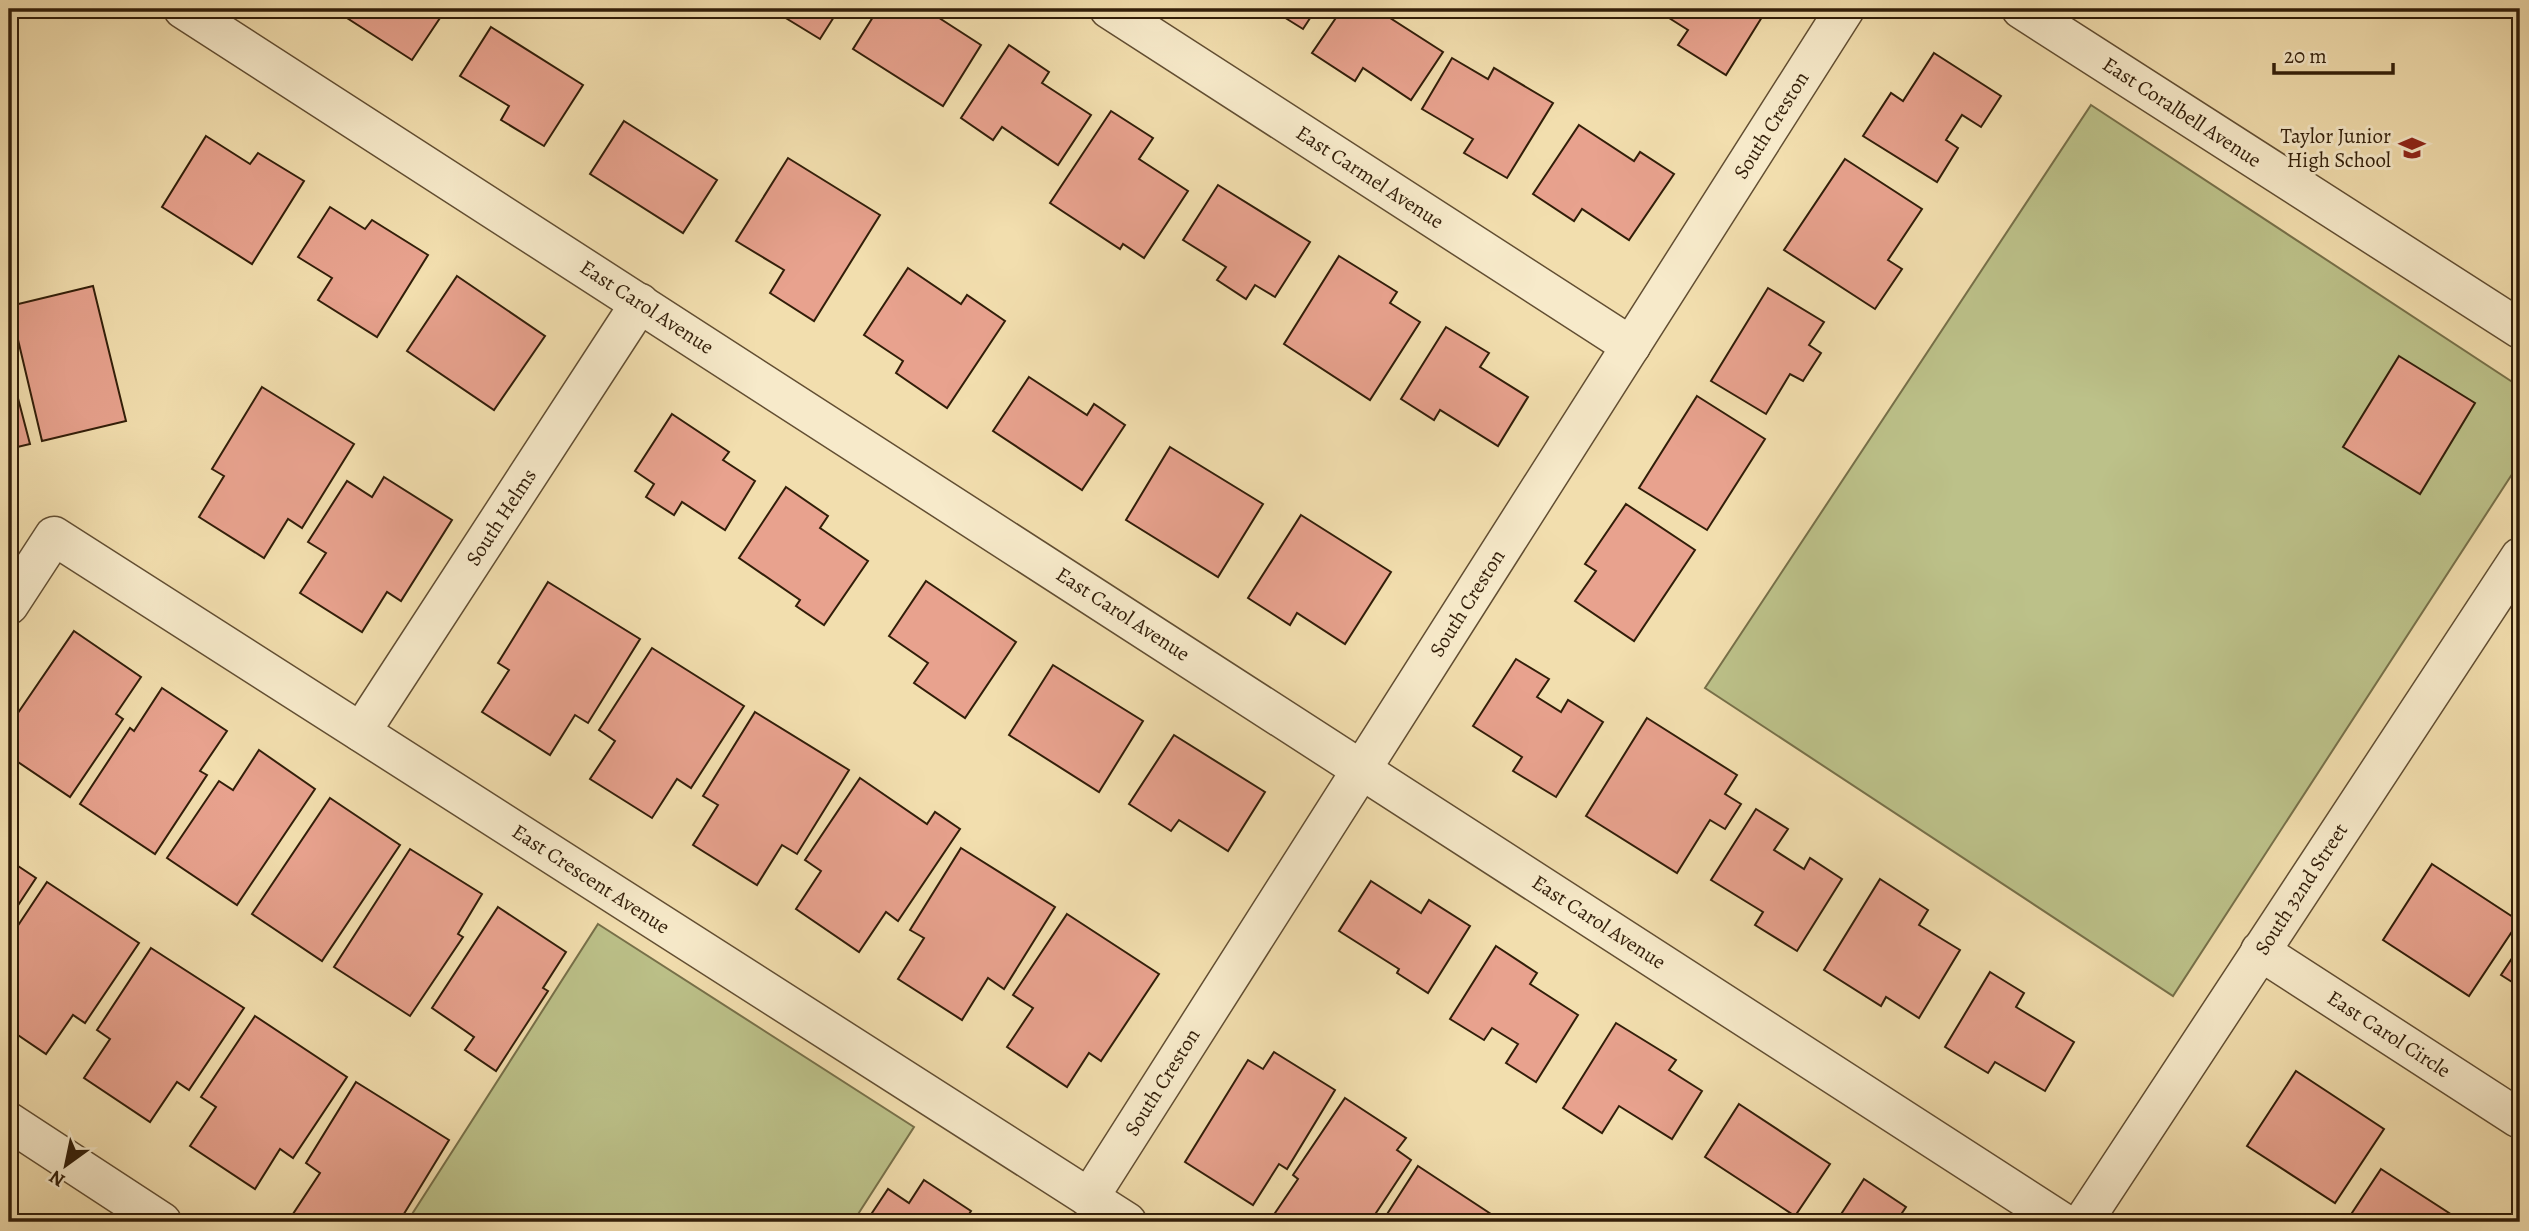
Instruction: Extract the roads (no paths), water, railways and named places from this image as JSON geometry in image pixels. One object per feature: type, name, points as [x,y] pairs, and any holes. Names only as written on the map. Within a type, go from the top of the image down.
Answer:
[{"type":"street","name":"East Carol Avenue","points":[[183,9],[2062,1222]]},
{"type":"street","name":"East Carmel Avenue","points":[[1110,9],[1631,346]]},
{"type":"street","name":"South Creston","points":[[1089,1198],[1845,9]]},
{"type":"street","name":"East Coralbell Avenue","points":[[2021,9],[2520,329]]},
{"type":"street","name":"South Helms","points":[[361,732],[640,303]]},
{"type":"street","name":"East Crescent Avenue","points":[[9,605],[54,536],[1128,1222]]},
{"type":"street","name":"South 32nd Street","points":[[2083,1222],[2520,557]]},
{"type":"street","name":"East Carol Circle","points":[[2260,951],[2518,1118]]},
{"type":"street","points":[[9,1122],[162,1222]]},
{"type":"place","name":"Taylor Junior High School","points":[[2412,148]]}]
